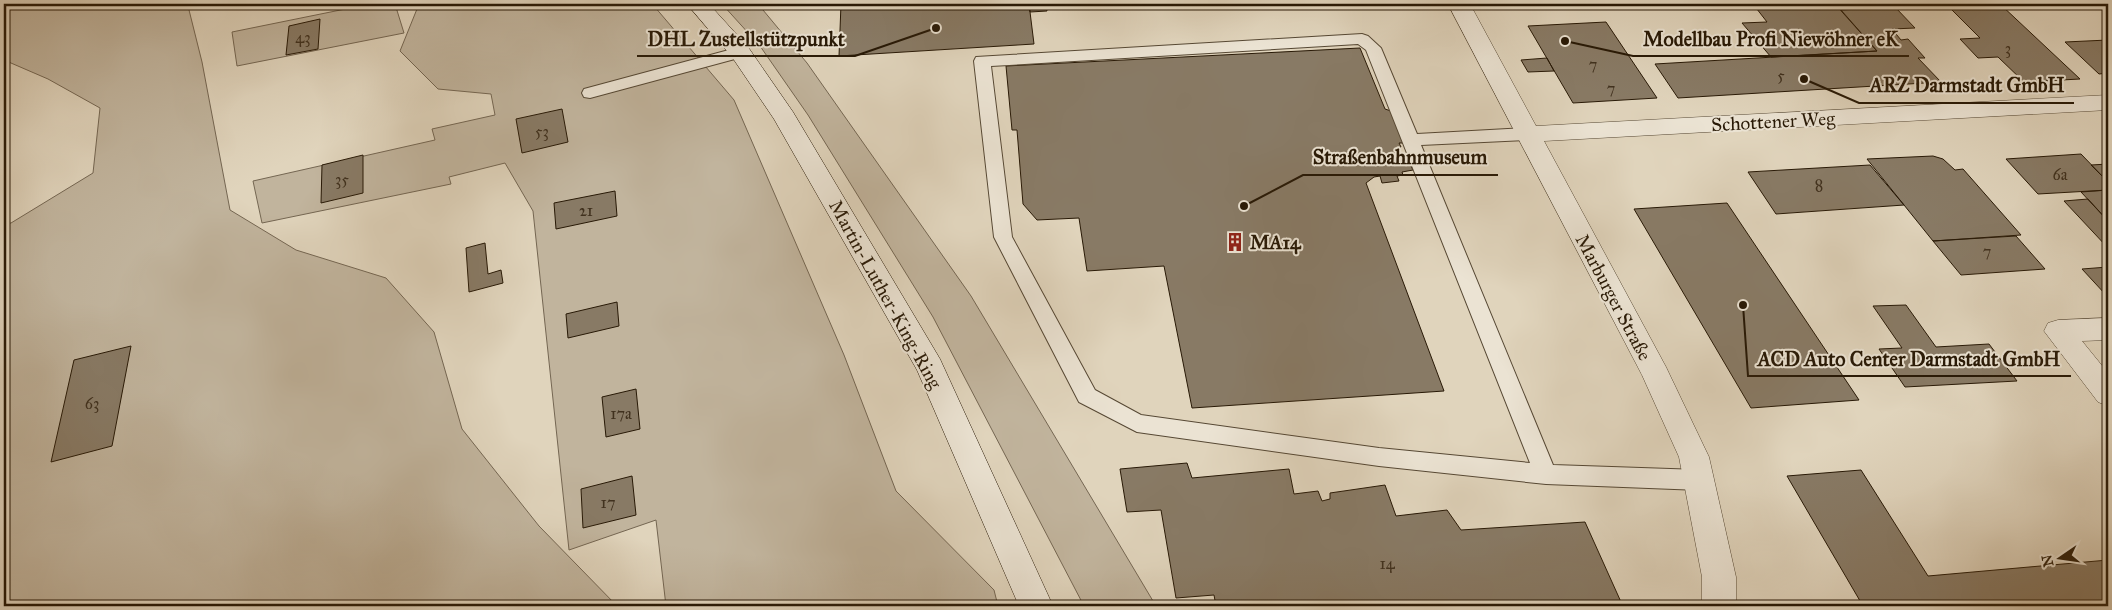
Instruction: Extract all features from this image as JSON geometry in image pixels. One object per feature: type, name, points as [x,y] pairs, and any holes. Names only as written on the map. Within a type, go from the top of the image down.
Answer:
[{"type":"street","name":"Martin-Luther-King-Ring","points":[[698,4],[740,52],[785,117],[930,367],[1036,606]]},
{"type":"street","name":"Marburger Straße","points":[[1459,4],[1663,387],[1694,457],[1719,577],[1719,606]]},
{"type":"street","name":"Schottener Weg","points":[[1527,134],[2108,103]]},
{"type":"street","points":[[2108,329],[2058,331],[2108,394]]},
{"type":"lane","points":[[1546,474],[1412,140],[1373,48],[1362,39],[982,61],[1003,237],[1087,396],[1137,423],[1379,457],[1546,474],[1700,480]]},
{"type":"lane","points":[[590,93],[740,52]]},
{"type":"lane","points":[[1412,140],[1527,134]]},
{"type":"shaded area","points":[[4,4],[147,4],[146,8],[188,6],[202,62],[230,210],[296,250],[386,278],[434,332],[462,429],[539,526],[617,606],[4,606],[4,224],[11,223],[93,173],[100,108],[48,79],[4,60]]},
{"type":"shaded area","points":[[370,4],[395,4],[404,33],[237,66],[232,32]]},
{"type":"shaded area","points":[[419,4],[651,4],[654,6],[734,100],[844,355],[896,491],[994,590],[998,606],[666,606],[656,520],[569,550],[533,211],[505,163],[449,177],[451,184],[262,223],[253,181],[435,140],[432,129],[495,115],[491,94],[438,89],[400,51]]},
{"type":"shaded area","points":[[722,4],[758,4],[807,63],[971,296],[1156,606],[1084,606],[933,317],[808,115],[760,46]]},
{"type":"building","points":[[841,4],[1029,4],[1034,44],[839,56]]},
{"type":"building","points":[[1029,4],[1046,4],[1047,11],[1030,12]]},
{"type":"building","points":[[1753,4],[1835,4],[1877,51],[1771,57],[1742,23],[1767,22]]},
{"type":"building","points":[[2000,4],[2080,79],[2024,82],[1998,57],[1978,58],[1960,39],[1980,38],[1948,6]]},
{"type":"building","points":[[1895,7],[1915,28],[1892,29],[1901,40],[1908,39],[1925,58],[1918,58],[1941,82],[1678,98],[1655,64],[1877,51],[1841,10]]},
{"type":"building","points":[[320,19],[318,49],[286,55],[289,26]]},
{"type":"building","points":[[1606,22],[1657,98],[1573,103],[1528,26]]},
{"type":"building","points":[[2108,40],[2108,73],[2099,74],[2065,42]]},
{"type":"building","name":"MA14","points":[[1360,48],[1385,109],[1391,111],[1406,143],[1399,143],[1401,147],[1394,152],[1397,159],[1407,158],[1413,170],[1402,172],[1403,175],[1397,176],[1399,181],[1382,183],[1380,176],[1374,177],[1366,183],[1444,391],[1192,408],[1164,266],[1087,271],[1079,218],[1037,220],[1023,204],[1017,130],[1012,130],[1006,66]]},
{"type":"building","points":[[1547,58],[1554,71],[1528,72],[1521,60]]},
{"type":"building","points":[[562,109],[568,142],[522,153],[516,119]]},
{"type":"building","points":[[2081,154],[2108,182],[2108,190],[2038,194],[2006,159]]},
{"type":"building","points":[[363,155],[363,193],[321,203],[322,165]]},
{"type":"building","points":[[1933,156],[1943,159],[1955,170],[1963,169],[2021,235],[1933,241],[1867,159]]},
{"type":"building","points":[[2108,164],[2108,182],[2091,165]]},
{"type":"building","points":[[1870,165],[1904,205],[1776,214],[1748,172]]},
{"type":"building","points":[[2108,190],[2108,221],[2081,192]]},
{"type":"building","points":[[615,191],[617,216],[556,229],[554,203]]},
{"type":"building","points":[[2088,199],[2108,221],[2108,248],[2064,201]]},
{"type":"building","points":[[1727,203],[1859,400],[1751,408],[1634,209]]},
{"type":"building","points":[[2016,236],[2045,269],[1961,275],[1933,241]]},
{"type":"building","points":[[485,243],[488,274],[501,270],[503,283],[469,292],[466,248]]},
{"type":"building","points":[[2108,267],[2108,295],[2106,295],[2082,269]]},
{"type":"building","points":[[617,302],[619,326],[568,338],[566,314]]},
{"type":"building","points":[[1906,305],[1936,347],[1989,344],[2017,381],[1905,387],[1879,349],[1902,348],[1873,306]]},
{"type":"building","points":[[131,346],[112,446],[51,462],[74,360]]},
{"type":"building","points":[[636,389],[640,429],[606,437],[602,397]]},
{"type":"building","points":[[1187,463],[1192,478],[1289,469],[1294,494],[1318,491],[1322,501],[1330,499],[1330,493],[1385,485],[1396,516],[1447,510],[1461,530],[1585,522],[1621,602],[1586,603],[1587,606],[1216,606],[1214,595],[1176,598],[1161,510],[1127,512],[1120,469]]},
{"type":"building","points":[[1861,470],[1928,576],[2108,560],[2108,606],[1863,606],[1787,476]]},
{"type":"building","points":[[632,476],[636,515],[583,528],[581,489]]},
{"type":"place","name":"DHL Zustellstützpunkt","points":[[936,28]]},
{"type":"place","name":"Modellbau Profi Niewöhner eK","points":[[1565,41]]},
{"type":"place","name":"ARZ Darmstadt GmbH","points":[[1804,79]]},
{"type":"place","name":"Straßenbahnmuseum","points":[[1244,206]]},
{"type":"place","name":"MA14","points":[[1235,242]]},
{"type":"place","name":"ACD Auto Center Darmstadt GmbH","points":[[1743,305]]}]
